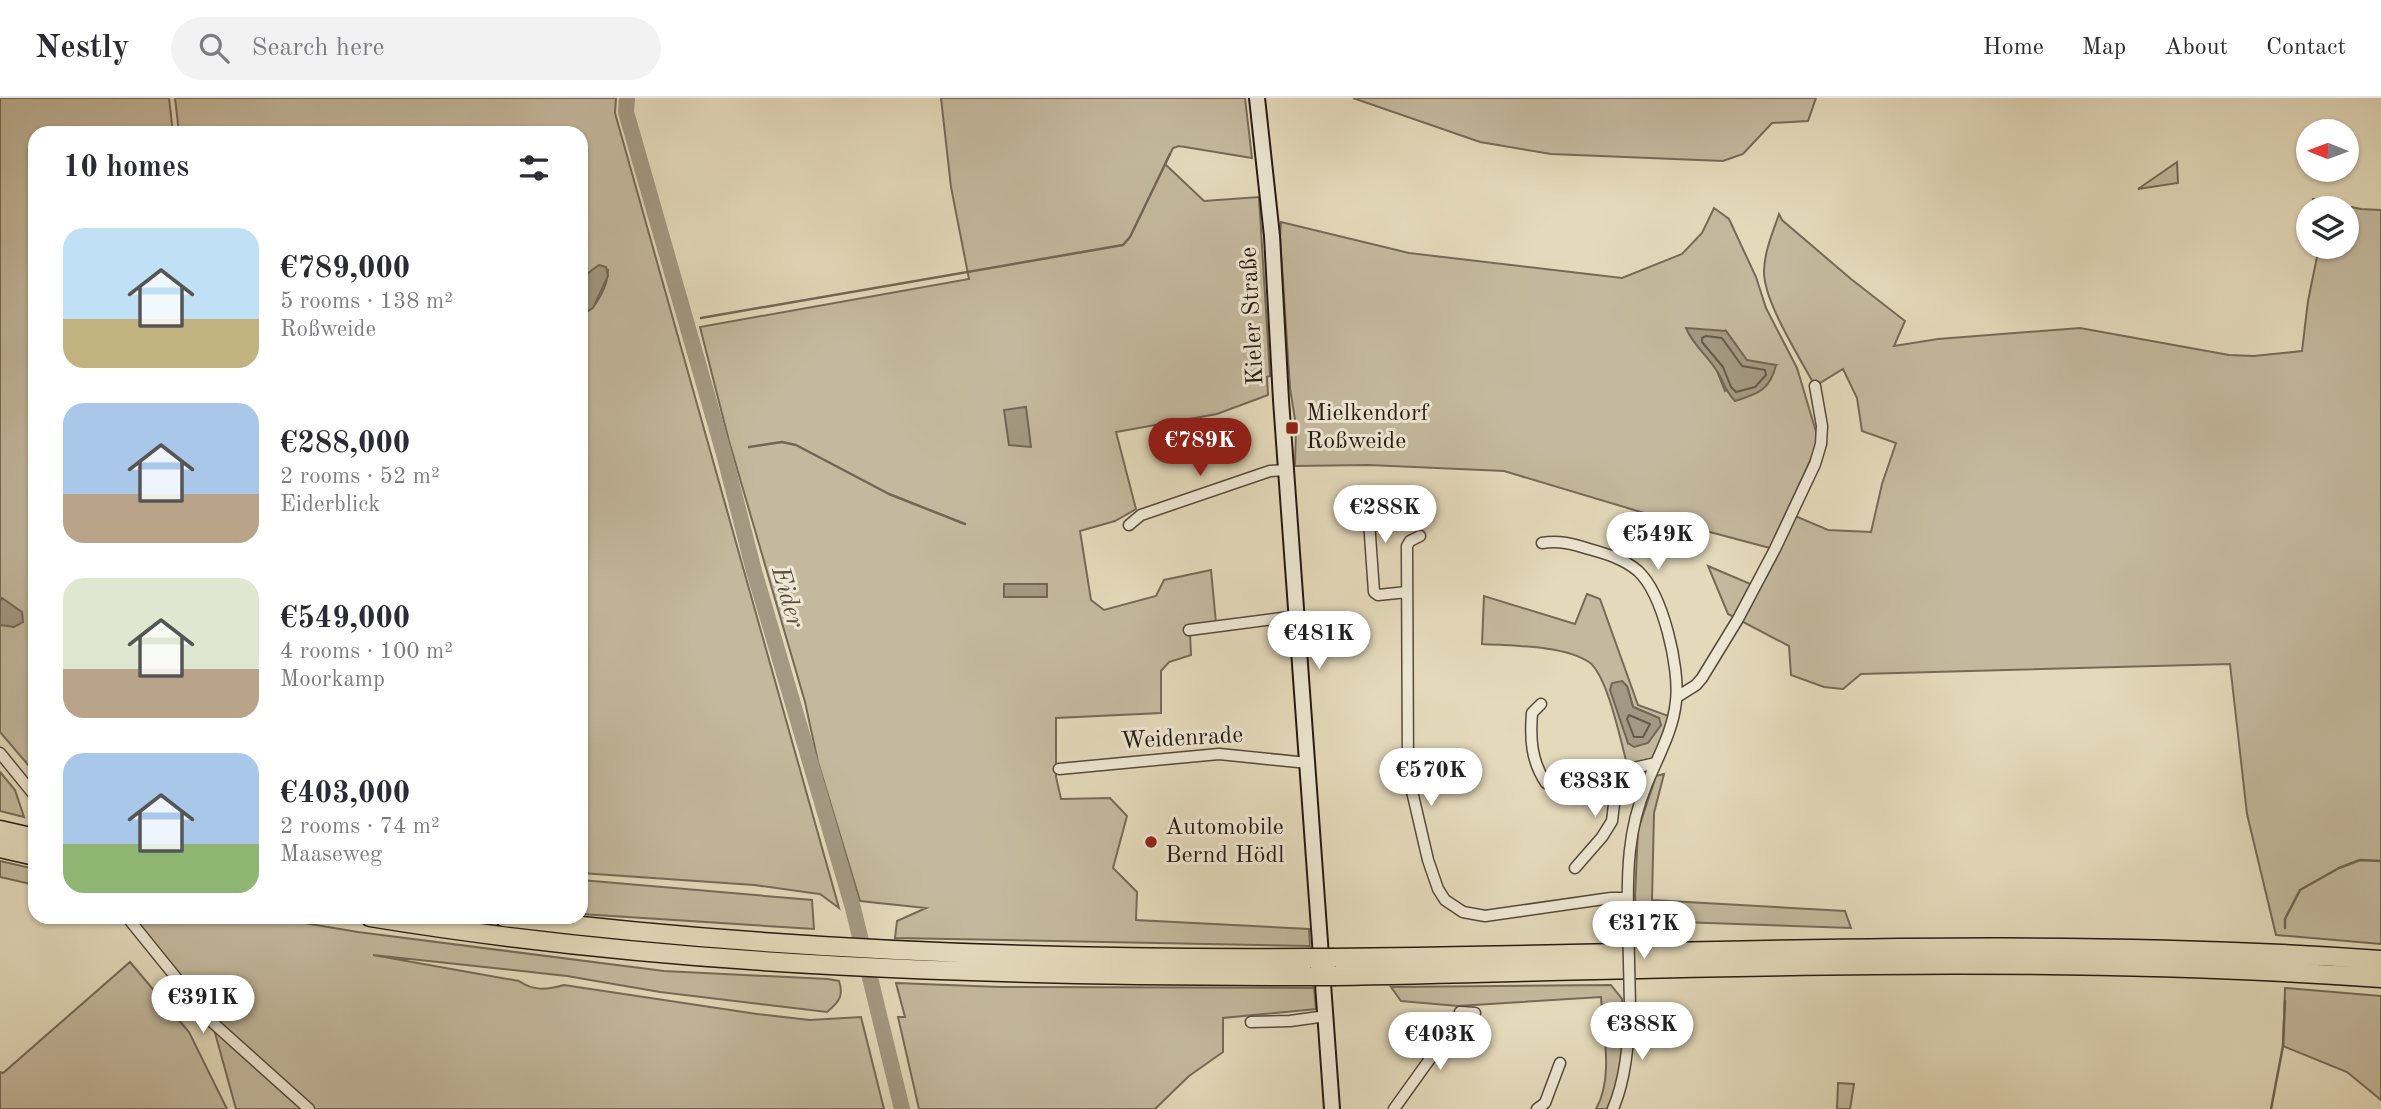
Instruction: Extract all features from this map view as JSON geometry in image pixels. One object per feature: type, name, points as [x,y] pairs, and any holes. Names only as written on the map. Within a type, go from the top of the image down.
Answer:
[{"type":"highway","points":[[0,831],[28,837]]},
{"type":"highway","points":[[0,848],[28,854]]},
{"type":"highway","points":[[427,924],[645,951],[894,969],[1065,975],[1311,976],[1335,967],[1957,948],[2188,950],[2381,960]]},
{"type":"highway","points":[[565,924],[645,933],[889,950],[1065,957],[1310,958],[1335,967],[2060,966],[2177,968],[2381,978]]},
{"type":"street","name":"Kieler Straße","points":[[1257,98],[1272,236],[1332,1109]]},
{"type":"street","points":[[1677,697],[1702,678],[1738,619],[1793,515],[1821,444],[1822,426],[1815,386]]},
{"type":"street","points":[[1129,525],[1141,515],[1270,471],[1287,470]]},
{"type":"street","points":[[1366,499],[1374,592],[1378,595],[1407,592]]},
{"type":"street","points":[[1420,536],[1410,541],[1407,546],[1408,774],[1428,860],[1438,889],[1445,900],[1463,912],[1485,916],[1611,898],[1628,898]]},
{"type":"street","points":[[1542,543],[1566,542],[1608,554],[1639,572],[1650,587],[1671,643],[1676,668],[1677,697],[1674,718],[1633,823],[1628,854],[1628,1055],[1622,1087],[1613,1109]]},
{"type":"street","points":[[1189,630],[1297,616]]},
{"type":"street","points":[[1541,704],[1532,713],[1530,730],[1534,761],[1546,783],[1561,785],[1656,763]]},
{"type":"street","points":[[0,753],[28,787]]},
{"type":"street","name":"Weidenrade","points":[[1059,769],[1219,754],[1308,763]]},
{"type":"street","points":[[1576,868],[1612,821],[1618,771]]},
{"type":"street","points":[[133,924],[212,1023],[309,1109]]},
{"type":"street","points":[[1394,1109],[1460,1017],[1460,1012],[1475,1013]]},
{"type":"street","points":[[1251,1022],[1290,1021],[1326,1016]]},
{"type":"street","points":[[1545,1107],[1560,1063]]},
{"type":"shaded area","points":[[0,98],[169,98],[172,126],[28,126],[28,765],[0,732]]},
{"type":"shaded area","points":[[175,98],[616,98],[615,113],[839,908],[820,894],[754,885],[588,873],[588,311],[600,297],[608,270],[588,273],[588,126],[178,126]]},
{"type":"shaded area","points":[[941,98],[1245,98],[1252,158],[1179,146],[1173,148],[1165,164],[1204,201],[1259,197],[1270,376],[1267,377],[1268,395],[1217,414],[1116,432],[1136,509],[1115,521],[1080,531],[1091,600],[1104,610],[1156,596],[1164,580],[1211,570],[1216,623],[1190,633],[1191,655],[1169,662],[1161,671],[1161,713],[1056,718],[1056,777],[1061,799],[1110,798],[1127,816],[1113,868],[1137,892],[1136,920],[1309,929],[1310,946],[895,938],[897,921],[926,908],[860,901],[818,762],[805,702],[729,441],[700,327],[969,279],[951,187]],"holes":[[[1004,584],[1046,584],[1047,597],[1004,597]]]},
{"type":"shaded area","points":[[1353,98],[1816,98],[1808,121],[1772,123],[1743,154],[1723,161],[1551,154],[1480,142]]},
{"type":"shaded area","points":[[2177,162],[2178,183],[2138,189]]},
{"type":"shaded area","points":[[1714,208],[1729,219],[1756,277],[1766,308],[1797,368],[1817,435],[1816,448],[1770,548],[1504,471],[1369,465],[1295,466],[1296,426],[1290,388],[1281,222],[1409,253],[1622,278],[1682,254],[1702,233]],"holes":[[[1726,331],[1747,361],[1776,365],[1725,391],[1717,371]]]},
{"type":"shaded area","points":[[2359,209],[2381,210],[2381,944],[2276,935],[2247,814],[2230,664],[1861,674],[1843,689],[1824,687],[1791,675],[1789,646],[1728,614],[1708,566],[1755,586],[1793,515],[1828,530],[1871,532],[1882,484],[1896,443],[1862,431],[1857,398],[1843,369],[1815,386],[1784,330],[1770,299],[1764,272],[1767,250],[1779,214],[1782,220],[1851,279],[1905,321],[1894,346],[1938,339],[2080,328],[2229,355],[2254,356],[2302,351],[2317,259],[2359,259]]},
{"type":"shaded area","points":[[1587,594],[1600,599],[1638,705],[1674,718],[1656,763],[1628,768],[1608,695],[1589,662],[1552,649],[1482,644],[1484,596],[1575,624]],"holes":[[[1627,686],[1633,707],[1659,718],[1628,743]]]},
{"type":"shaded area","points":[[1618,771],[1615,807],[1551,785]]},
{"type":"shaded area","points":[[0,772],[15,790],[24,817],[0,811]]},
{"type":"shaded area","points":[[1664,774],[1654,813],[1652,900],[1845,911],[1851,928],[1651,921],[1637,918],[1635,896],[1638,830],[1656,776]]},
{"type":"shaded area","points":[[0,861],[28,867],[28,883],[0,877]]},
{"type":"shaded area","points":[[588,881],[812,900],[814,929],[588,914]]},
{"type":"shaded area","points":[[133,924],[310,924],[664,971],[839,981],[839,998],[827,1012],[660,992],[567,976],[373,955],[519,981],[535,988],[546,989],[564,985],[810,1020],[861,1017],[884,1109],[236,1109],[212,1022]]},
{"type":"shaded area","points":[[130,962],[189,1032],[227,1109],[0,1109],[0,1072],[3,1073]]},
{"type":"shaded area","points":[[896,983],[1000,987],[1314,988],[1316,1009],[1223,1018],[1223,1052],[1189,1076],[1155,1109],[919,1109],[898,1017],[905,1017]]},
{"type":"shaded area","points":[[1611,985],[1622,999],[1624,1041],[1621,1069],[1607,1109],[1596,1109],[1605,1083],[1606,1069],[1601,997],[1458,1006],[1401,1001],[1391,987]]},
{"type":"shaded area","points":[[2285,988],[2381,996],[2381,1100],[2347,1072],[2283,1046]]},
{"type":"shaded area","points":[[1838,1083],[1854,1084],[1850,1109],[1837,1109]]},
{"type":"water","points":[[599,265],[606,267],[608,276],[593,308],[588,311],[588,274]]},
{"type":"water","points":[[1686,328],[1726,331],[1747,360],[1776,365],[1766,386],[1735,401]]},
{"type":"water","points":[[1026,407],[1031,447],[1009,445],[1004,410]]},
{"type":"water","points":[[1004,584],[1047,584],[1047,597],[1004,597]]},
{"type":"water","points":[[2,598],[22,612],[23,622],[14,627],[0,625]]},
{"type":"water","points":[[1622,681],[1627,686],[1633,707],[1659,718],[1661,725],[1648,743],[1634,747],[1628,743],[1610,690],[1612,683]]},
{"type":"waterway","name":"Eider","points":[[627,98],[626,112],[724,454],[754,571],[853,908],[902,1109]]},
{"type":"waterway","points":[[701,318],[1123,245],[1130,237],[1170,154]]},
{"type":"waterway","points":[[749,447],[782,442],[796,445],[889,494],[965,524]]},
{"type":"waterway","points":[[2285,928],[2285,919],[2300,890],[2339,868],[2360,860],[2381,861]]},
{"type":"waterway","points":[[2271,1109],[2283,1046],[2285,1001]]},
{"type":"place","name":"Mielkendorf Roßweide","points":[[1292,428]]},
{"type":"place","name":"Automobile Bernd Hödl","points":[[1151,842]]}]
